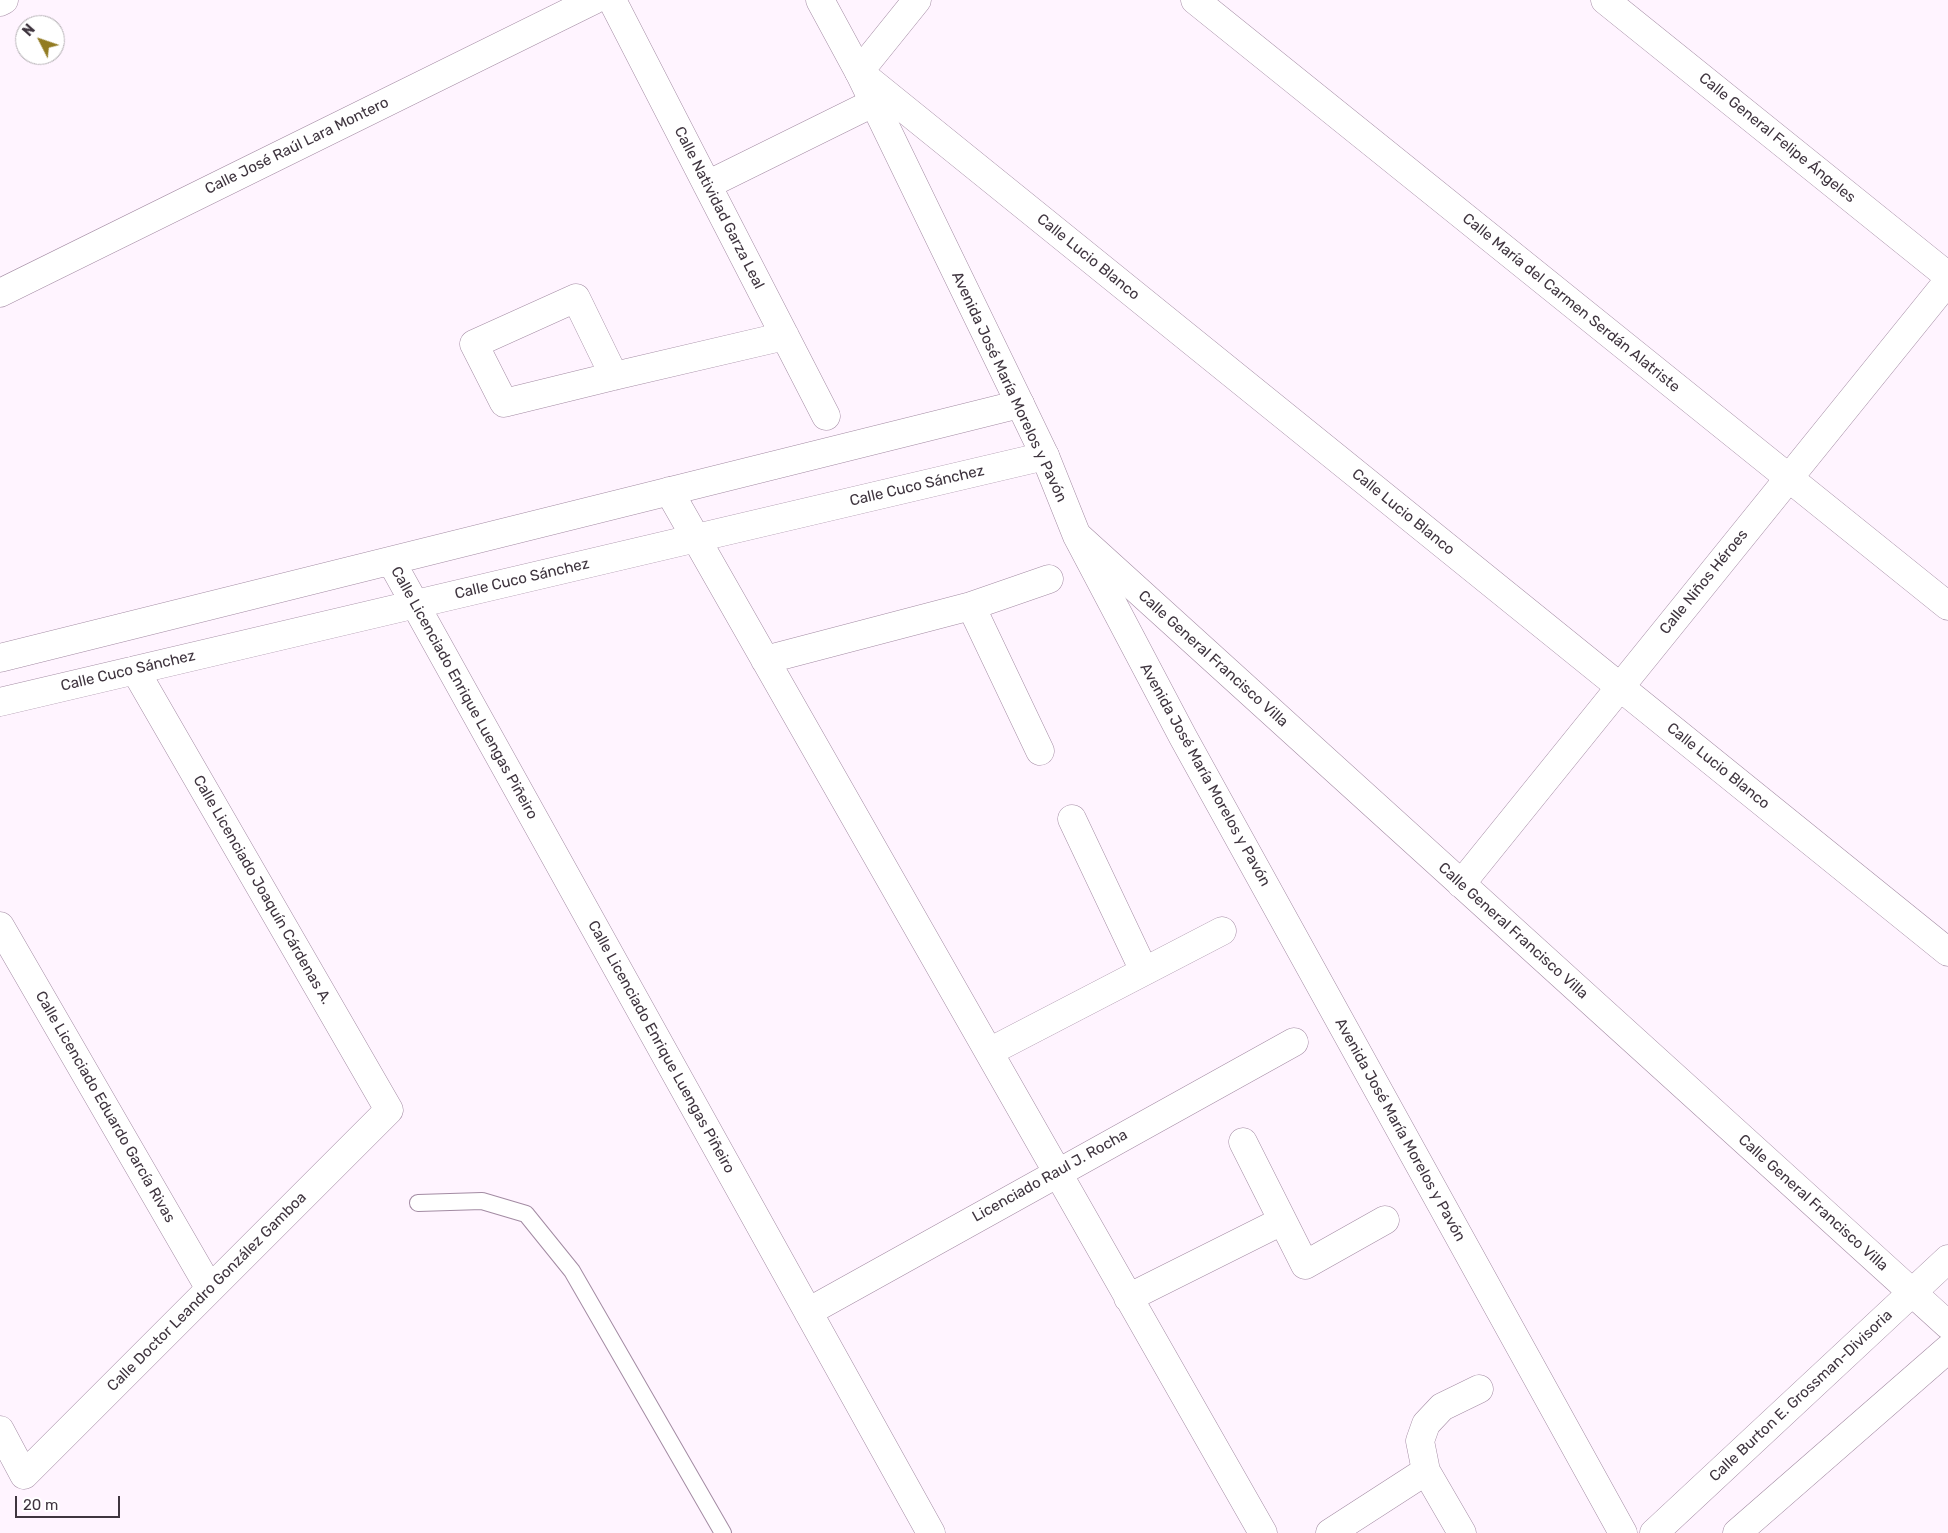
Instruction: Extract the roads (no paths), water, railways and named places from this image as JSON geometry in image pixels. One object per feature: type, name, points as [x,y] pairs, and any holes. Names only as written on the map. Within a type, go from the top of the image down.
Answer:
[{"type":"street","points":[[0,2],[4,0]]},
{"type":"street","name":"Calle José Raúl Lara Montero","points":[[0,293],[594,0]]},
{"type":"street","name":"Calle Natividad Garza Leal","points":[[612,0],[826,416]]},
{"type":"street","name":"Avenida José María Morelos y Pavón","points":[[820,0],[858,72],[1045,456],[1077,536],[1183,737],[1623,1533]]},
{"type":"street","points":[[858,72],[917,0]]},
{"type":"street","name":"Calle María del Carmen Serdán Alatriste","points":[[1195,0],[1948,606]]},
{"type":"street","name":"Calle General Felipe Ángeles","points":[[1605,0],[1948,276]]},
{"type":"street","name":"Calle Lucio Blanco","points":[[858,72],[1948,952]]},
{"type":"street","points":[[707,185],[873,103]]},
{"type":"street","name":"Calle Niños Héroes","points":[[1461,884],[1948,281]]},
{"type":"street","points":[[614,376],[576,298],[474,344],[504,403],[785,336]]},
{"type":"street","points":[[0,658],[1020,404]]},
{"type":"street","name":"Calle Cuco Sánchez","points":[[0,702],[1045,456]]},
{"type":"street","points":[[669,491],[1263,1533]]},
{"type":"street","name":"Calle General Francisco Villa","points":[[1077,536],[1948,1325]]},
{"type":"street","name":"Calle Licenciado Enrique Luengas Piñeiro","points":[[391,561],[931,1533]]},
{"type":"street","points":[[765,660],[970,606],[1049,579]]},
{"type":"street","points":[[970,606],[1040,750]]},
{"type":"street","name":"Calle Licenciado Joaquín Cárdenas A.","points":[[135,670],[389,1110]]},
{"type":"street","points":[[1072,819],[1144,971]]},
{"type":"street","name":"Calle Licenciado Eduardo García Rivas","points":[[0,926],[210,1289]]},
{"type":"street","points":[[989,1052],[1222,930]]},
{"type":"street","name":"Licenciado Raul J. Rocha","points":[[808,1312],[1294,1042]]},
{"type":"street","name":"Calle Doctor Leandro González Gamboa","points":[[0,1430],[24,1475],[389,1110]]},
{"type":"street","points":[[1242,1142],[1305,1265],[1385,1220]]},
{"type":"street","points":[[1128,1298],[1282,1221]]},
{"type":"street","name":"Calle Burton E. Grossman-Divisoria","points":[[1654,1533],[1948,1259]]},
{"type":"street","points":[[1737,1533],[1948,1349]]},
{"type":"street","points":[[1462,1533],[1426,1471],[1420,1441],[1426,1424],[1442,1407],[1479,1389]]},
{"type":"street","points":[[1330,1533],[1426,1471]]},
{"type":"lane","points":[[418,1204],[482,1200],[526,1214],[572,1272],[723,1533]]}]
